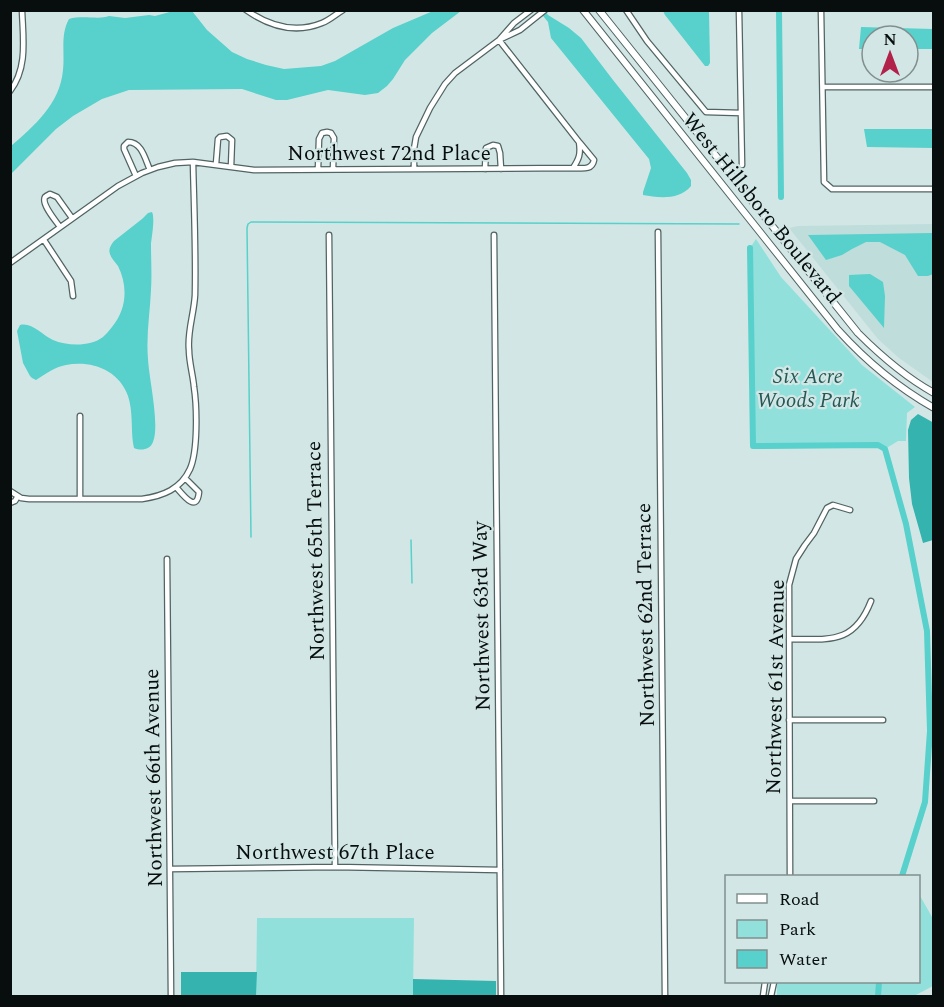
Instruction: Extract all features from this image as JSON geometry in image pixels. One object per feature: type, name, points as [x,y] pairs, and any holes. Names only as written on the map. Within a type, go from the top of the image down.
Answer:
[{"type":"street","points":[[11,90],[23,66],[22,10]]},
{"type":"street","points":[[246,10],[268,24],[296,28],[322,23],[343,10]]},
{"type":"street","points":[[414,169],[416,136],[444,84],[499,40],[514,23],[531,10]]},
{"type":"street","points":[[499,40],[520,30],[545,10]]},
{"type":"street","name":"West Hillsboro Boulevard","points":[[583,10],[838,330],[885,376],[933,408]]},
{"type":"street","name":"West Hillsboro Boulevard","points":[[599,10],[858,333],[894,366],[933,393]]},
{"type":"street","points":[[626,10],[647,41],[706,112],[741,113]]},
{"type":"street","points":[[739,10],[742,165]]},
{"type":"street","points":[[821,10],[824,182],[832,189],[933,189]]},
{"type":"street","points":[[514,23],[520,30]]},
{"type":"street","points":[[499,40],[594,160],[592,166],[587,168],[573,168]]},
{"type":"street","points":[[823,87],[933,87]]},
{"type":"street","points":[[318,169],[319,139],[327,132],[331,133],[334,138],[333,169]]},
{"type":"street","points":[[216,164],[218,139],[220,136],[227,136],[232,140],[231,167]]},
{"type":"street","points":[[136,176],[124,149],[128,142],[139,145],[150,170]]},
{"type":"street","points":[[573,168],[579,158],[579,142]]},
{"type":"street","points":[[484,169],[486,148],[494,145],[498,146],[501,169]]},
{"type":"street","points":[[10,491],[29,499],[142,499],[154,497],[176,487],[183,481],[194,458],[196,445],[195,389],[189,351],[195,297],[193,162]]},
{"type":"street","name":"Northwest 72nd Place","points":[[10,263],[118,186],[150,170],[175,163],[216,164],[255,170],[573,168]]},
{"type":"street","points":[[60,227],[45,206],[47,195],[57,197],[72,218]]},
{"type":"street","name":"Northwest 62nd Terrace","points":[[658,232],[665,996]]},
{"type":"street","name":"Northwest 65th Terrace","points":[[329,235],[335,867]]},
{"type":"street","name":"Northwest 63rd Way","points":[[494,235],[501,996]]},
{"type":"street","points":[[44,240],[72,281],[73,296]]},
{"type":"street","points":[[80,416],[80,499]]},
{"type":"street","points":[[176,487],[188,501],[196,500],[199,492],[183,481]]},
{"type":"street","points":[[10,502],[15,501],[18,496]]},
{"type":"street","name":"Northwest 61st Avenue","points":[[790,875],[789,585],[796,559],[814,533],[827,508],[833,505],[850,510]]},
{"type":"street","name":"Northwest 66th Avenue","points":[[167,559],[171,996]]},
{"type":"street","points":[[789,639],[832,639],[844,635],[860,624],[871,601]]},
{"type":"street","points":[[789,720],[882,720]]},
{"type":"street","points":[[790,801],[874,801]]},
{"type":"street","name":"Northwest 67th Place","points":[[170,869],[335,867],[500,870]]},
{"type":"shaded area","points":[[933,224],[933,382],[899,358],[878,339],[789,228]]},
{"type":"shaded area","points":[[918,414],[934,423],[933,540],[923,543],[912,504],[909,478],[908,430],[911,420]]},
{"type":"shaded area","points":[[181,972],[257,972],[256,996],[181,996]]},
{"type":"shaded area","points":[[413,979],[496,981],[496,996],[413,996]]},
{"type":"green space","name":"Six Acre Woods Park","points":[[756,239],[781,277],[862,365],[915,407],[907,413],[906,441],[898,441],[885,449],[878,445],[753,446],[750,248]]},
{"type":"green space","points":[[920,896],[933,917],[933,986],[914,996],[777,996],[777,983],[920,983]]},
{"type":"green space","points":[[257,918],[414,918],[413,996],[256,996]]},
{"type":"water","points":[[177,10],[192,11],[207,30],[232,52],[247,59],[284,69],[321,66],[335,61],[393,28],[433,11],[461,11],[432,33],[405,60],[387,86],[378,93],[365,95],[328,90],[287,100],[276,100],[242,89],[129,90],[102,99],[73,116],[56,129],[11,174],[11,146],[37,122],[57,93],[63,70],[63,44],[69,19],[155,16]]},
{"type":"water","points":[[539,11],[545,11],[581,38],[687,173],[691,186],[686,191],[669,197],[643,195],[651,168],[649,159],[551,38],[548,22]]},
{"type":"water","points":[[663,11],[709,11],[710,63],[708,66],[705,66]]},
{"type":"water","points":[[920,29],[933,29],[933,49],[920,49]]},
{"type":"water","points":[[864,129],[933,129],[933,148],[867,147]]},
{"type":"water","points":[[152,212],[148,350],[155,434],[150,447],[140,449],[134,448],[130,402],[118,379],[103,369],[75,364],[58,367],[36,380],[30,376],[23,363],[17,331],[20,325],[29,325],[53,340],[72,344],[92,343],[103,337],[121,313],[124,297],[123,281],[118,266],[111,256],[110,247],[114,241]]},
{"type":"water","points":[[933,233],[933,274],[928,276],[918,276],[905,255],[880,242],[866,242],[842,255],[826,260],[808,235]]},
{"type":"water","points":[[870,274],[883,282],[884,328],[849,286],[849,275]]},
{"type":"waterway","points":[[779,10],[781,197]]},
{"type":"waterway","points":[[251,537],[247,228],[251,222],[739,224]]},
{"type":"waterway","points":[[750,248],[753,446],[878,445],[885,449],[906,524],[927,631],[930,731],[925,802],[902,875]]},
{"type":"waterway","points":[[411,540],[412,583]]},
{"type":"waterway","points":[[878,996],[879,983]]}]
